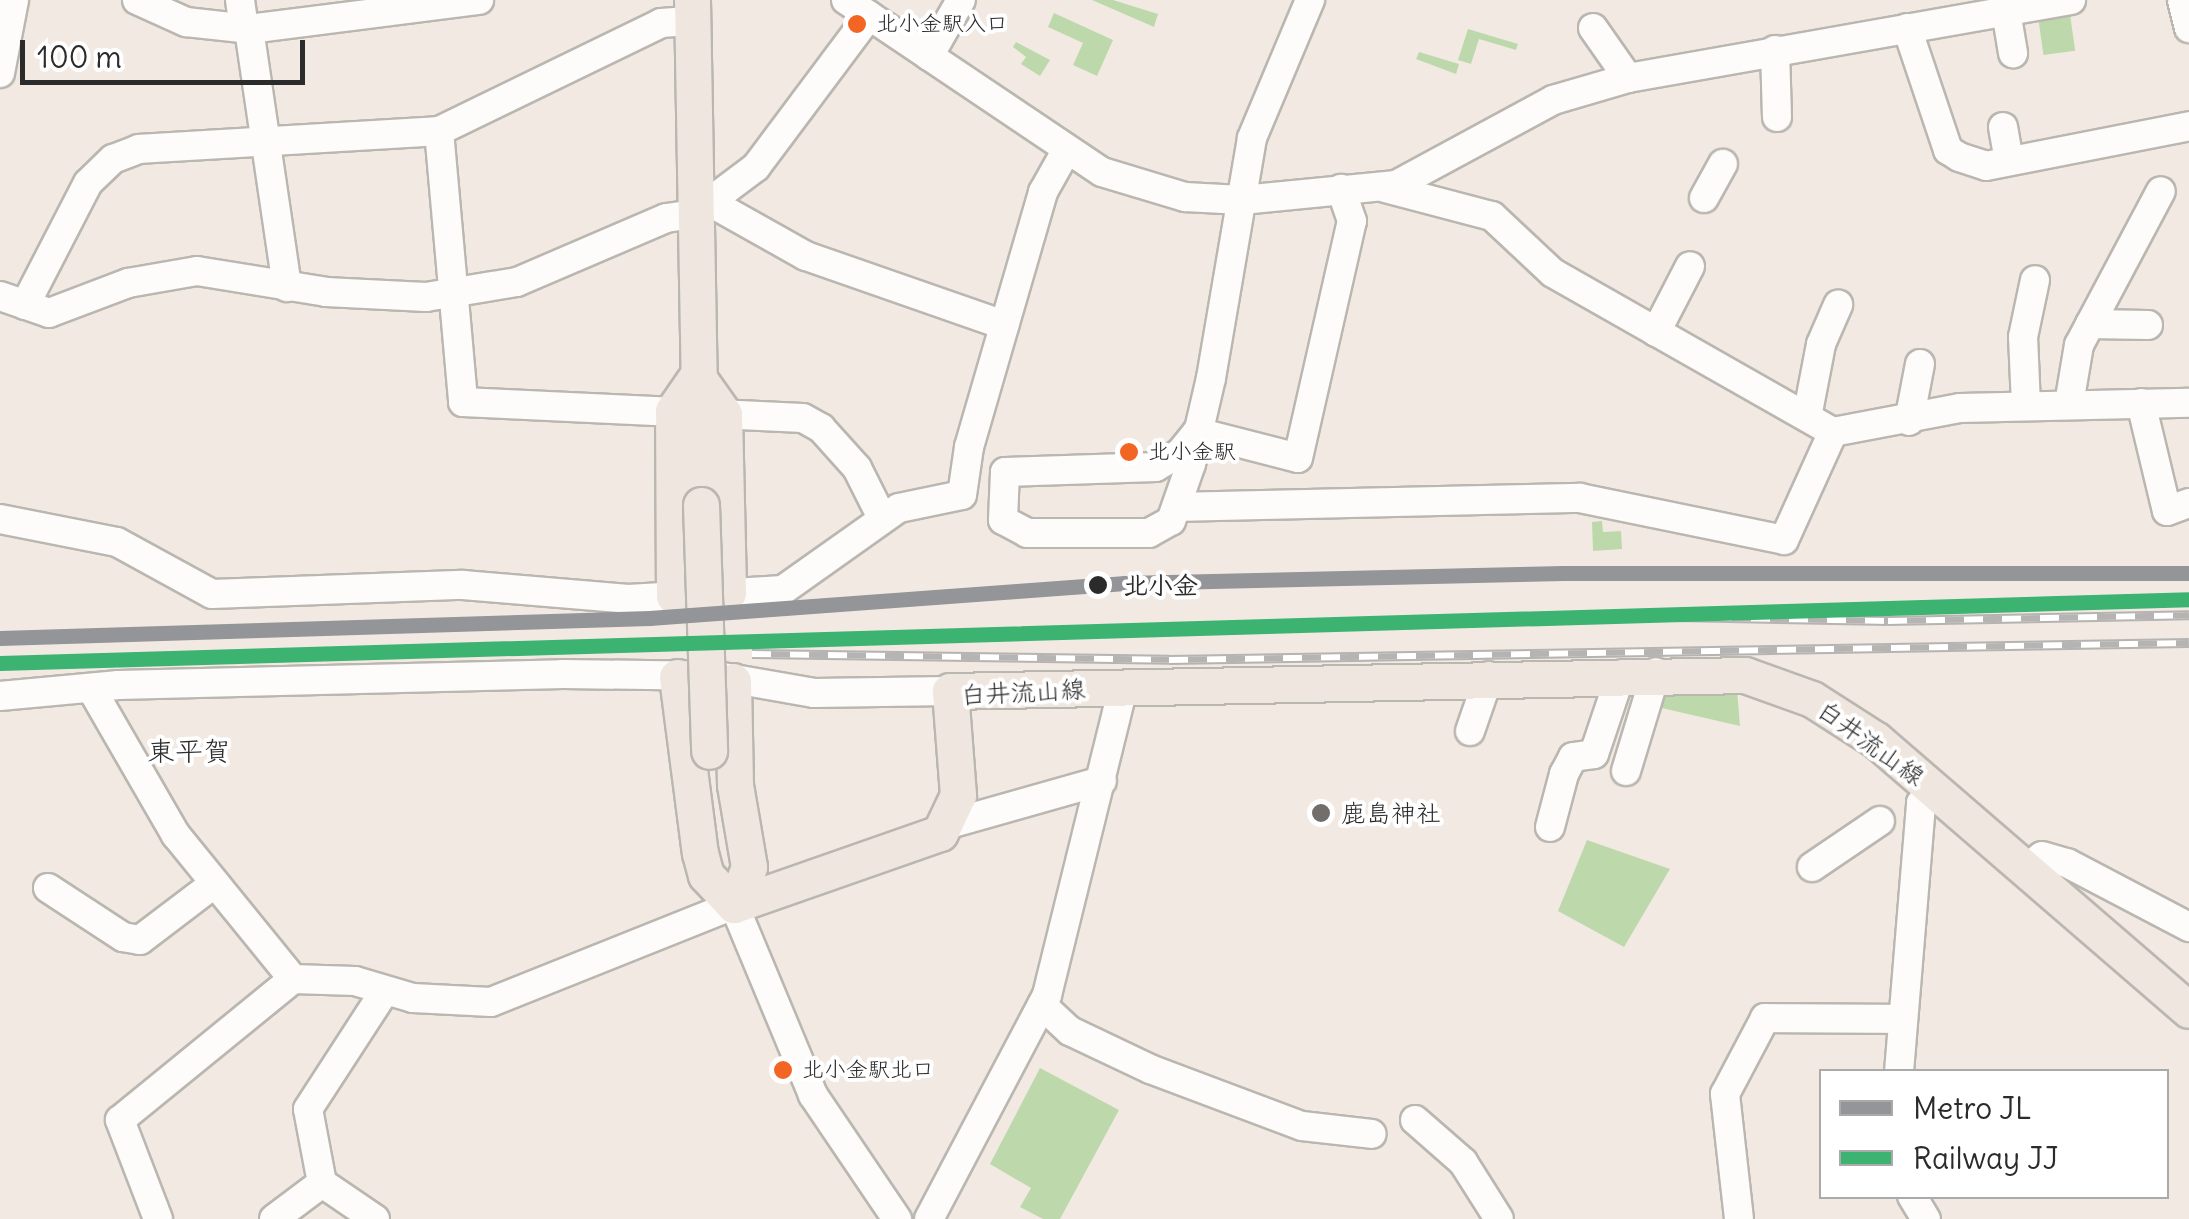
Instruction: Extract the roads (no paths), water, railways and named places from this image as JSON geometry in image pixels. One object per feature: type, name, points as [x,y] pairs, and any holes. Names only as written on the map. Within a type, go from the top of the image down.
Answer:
[{"type":"main road","points":[[693,11],[701,203],[697,376],[708,752],[734,905]]},
{"type":"main road","points":[[699,413],[728,592]]},
{"type":"main road","points":[[674,596],[699,413]]},
{"type":"main road","name":"白井流山線","points":[[946,825],[958,795],[950,691],[1488,676],[1745,675],[1782,686],[1844,717],[2189,1010]]},
{"type":"main road","points":[[678,677],[700,853],[706,874],[734,905]]},
{"type":"main road","points":[[733,682],[736,785],[749,867],[734,905]]},
{"type":"main road","points":[[734,905],[926,842],[946,825]]},
{"type":"street","points":[[1,60],[14,0]]},
{"type":"street","points":[[137,0],[186,22],[246,29],[479,0]]},
{"type":"street","points":[[240,0],[287,287]]},
{"type":"street","points":[[929,56],[961,0]]},
{"type":"street","points":[[1197,432],[1180,453],[1156,467],[1012,470],[1002,476],[1003,520],[1019,532],[1149,533],[1171,522],[1197,432],[1252,138],[1310,0]]},
{"type":"street","points":[[1385,188],[1553,100],[1628,78],[2071,0]]},
{"type":"street","points":[[2182,0],[2189,28]]},
{"type":"street","points":[[693,11],[439,132],[139,149],[114,159],[88,183],[12,301],[49,313],[128,283],[196,271],[287,287],[381,297],[453,294],[518,282],[701,203],[756,167],[857,8],[1066,151],[1126,184],[1242,200],[1341,188],[1385,188],[1492,216],[1554,273],[1834,432],[1960,408],[2189,403]]},
{"type":"street","points":[[2006,11],[2013,53]]},
{"type":"street","points":[[1593,28],[1628,78]]},
{"type":"street","points":[[1907,28],[1948,150],[1986,166],[2189,126]]},
{"type":"street","points":[[1775,50],[1778,117]]},
{"type":"street","points":[[2002,127],[2009,160]]},
{"type":"street","points":[[439,132],[463,402],[802,418],[821,428],[856,468],[882,518]]},
{"type":"street","points":[[0,518],[117,542],[212,594],[463,585],[596,598],[783,590],[898,508],[962,494],[1004,325],[1043,192],[1066,151]]},
{"type":"street","points":[[1704,198],[1723,164]]},
{"type":"street","points":[[1197,432],[1298,458],[1350,238],[1352,221],[1341,188]]},
{"type":"street","points":[[2069,404],[2078,345],[2161,191]]},
{"type":"street","points":[[701,203],[806,256],[1004,325]]},
{"type":"street","points":[[1656,332],[1690,266]]},
{"type":"street","points":[[2026,405],[2023,337],[2034,280]]},
{"type":"street","points":[[1807,417],[1821,344],[1838,305]]},
{"type":"street","points":[[2090,324],[2148,325]]},
{"type":"street","points":[[1909,420],[1920,364]]},
{"type":"street","points":[[2141,403],[2167,511],[2189,503]]},
{"type":"street","points":[[1177,508],[1580,498],[1784,540],[1834,432]]},
{"type":"street","points":[[1626,771],[1639,673]]},
{"type":"street","points":[[1550,827],[1564,774],[1574,757],[1594,754],[1639,673]]},
{"type":"street","points":[[0,696],[91,688],[563,674],[678,677],[814,693],[950,691]]},
{"type":"street","points":[[1470,731],[1488,676]]},
{"type":"street","points":[[929,1219],[1042,1005],[1123,686]]},
{"type":"street","points":[[91,688],[150,798],[214,884],[293,979]]},
{"type":"street","points":[[946,825],[1102,780]]},
{"type":"street","points":[[1898,1069],[1921,803],[1934,790]]},
{"type":"street","points":[[1812,867],[1880,821]]},
{"type":"street","points":[[2025,868],[2042,856],[2067,863],[2189,927]]},
{"type":"street","points":[[48,888],[123,937],[140,940],[214,884]]},
{"type":"street","points":[[158,1219],[120,1120],[293,979],[355,981],[384,992],[491,1002],[734,905],[813,1094],[897,1219]]},
{"type":"street","points":[[375,1219],[322,1184],[308,1109],[384,992]]},
{"type":"street","points":[[1042,1005],[1070,1031],[1150,1069],[1302,1126],[1372,1134]]},
{"type":"street","points":[[1739,1219],[1725,1094],[1764,1018],[1900,1019]]},
{"type":"street","points":[[1415,1120],[1463,1162],[1498,1219]]},
{"type":"street","points":[[274,1219],[322,1184]]},
{"type":"railway","points":[[1675,617],[1888,621],[2189,615]]},
{"type":"railway","points":[[752,654],[1169,660],[2189,643]]},
{"type":"metro line","name":"JL","points":[[0,638],[650,618],[1125,583],[1563,573],[2189,573]]},
{"type":"rail line","name":"JJ","points":[[0,663],[2189,599]]},
{"type":"place","name":"北小金駅入口","points":[[857,24]]},
{"type":"place","name":"北小金駅","points":[[1129,452]]},
{"type":"place","name":"北小金","points":[[1098,585]]},
{"type":"place","name":"鹿島神社","points":[[1321,813]]},
{"type":"place","name":"北小金駅北口","points":[[783,1070]]},
{"type":"district","name":"東平賀","points":[[189,751]]}]
